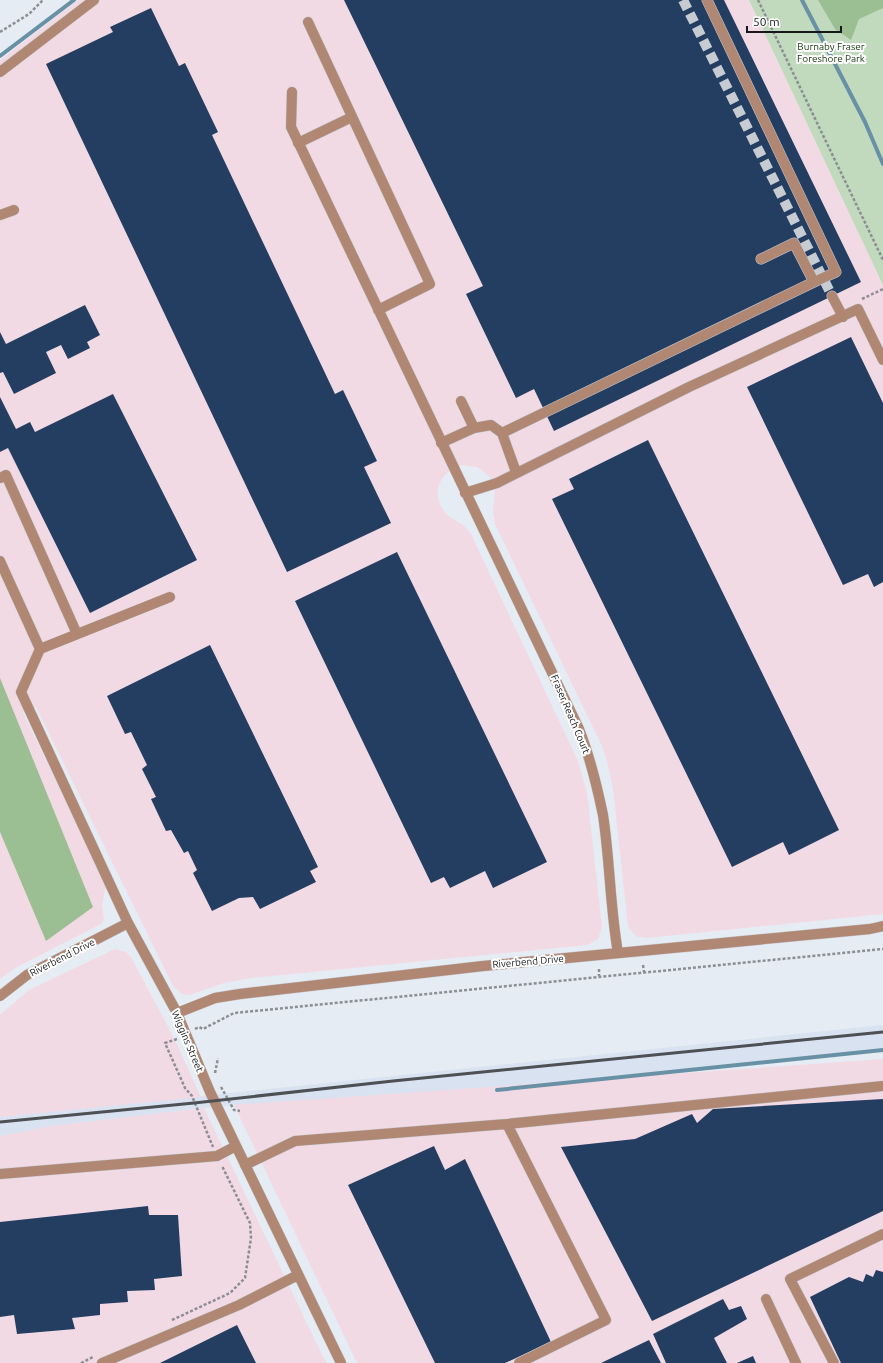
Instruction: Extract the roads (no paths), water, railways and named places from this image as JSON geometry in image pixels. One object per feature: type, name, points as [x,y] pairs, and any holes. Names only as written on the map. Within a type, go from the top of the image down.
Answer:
[{"type":"street","points":[[0,72],[94,0]]},
{"type":"street","points":[[502,433],[836,272],[707,0]]},
{"type":"street","points":[[308,22],[430,284],[378,310]]},
{"type":"street","name":"Fraser Reach Court","points":[[292,92],[291,128],[465,493],[548,660],[579,729],[590,758],[603,817],[618,953]]},
{"type":"street","points":[[298,143],[352,117]]},
{"type":"street","points":[[0,215],[14,210]]},
{"type":"street","points":[[761,259],[794,243],[814,282]]},
{"type":"street","points":[[832,296],[843,317]]},
{"type":"street","points":[[465,493],[497,483],[516,472],[689,387],[858,309],[883,360]]},
{"type":"street","points":[[461,401],[474,428]]},
{"type":"street","points":[[442,443],[474,428],[491,425],[502,433],[516,472]]},
{"type":"street","points":[[0,478],[6,474],[77,634]]},
{"type":"street","points":[[0,562],[40,649],[170,597]]},
{"type":"street","name":"Wiggins Street","points":[[40,649],[21,692],[35,719],[128,923],[177,1013],[210,1092],[341,1363]]},
{"type":"street","name":"Riverbend Drive","points":[[0,996],[27,975],[128,923]]},
{"type":"street","name":"Riverbend Drive","points":[[177,1013],[215,998],[240,994],[483,966],[870,929],[883,926]]},
{"type":"street","points":[[245,1165],[295,1141],[507,1124],[883,1086]]},
{"type":"street","points":[[507,1124],[606,1320],[519,1363]]},
{"type":"street","points":[[0,1174],[217,1156],[236,1146]]},
{"type":"street","points":[[834,1363],[790,1280],[883,1234]]},
{"type":"street","points":[[101,1358],[239,1305],[298,1275]]},
{"type":"street","points":[[766,1299],[796,1363]]},
{"type":"waterway","points":[[0,56],[74,0]]},
{"type":"waterway","points":[[802,0],[865,122],[883,164]]},
{"type":"waterway","points":[[497,1090],[883,1050]]},
{"type":"tunnel","points":[[683,0],[832,296]]},
{"type":"railway","points":[[0,1122],[883,1032]]},
{"type":"park label","name":"Burnaby Fraser Foreshore Park","points":[[831,52]]}]
